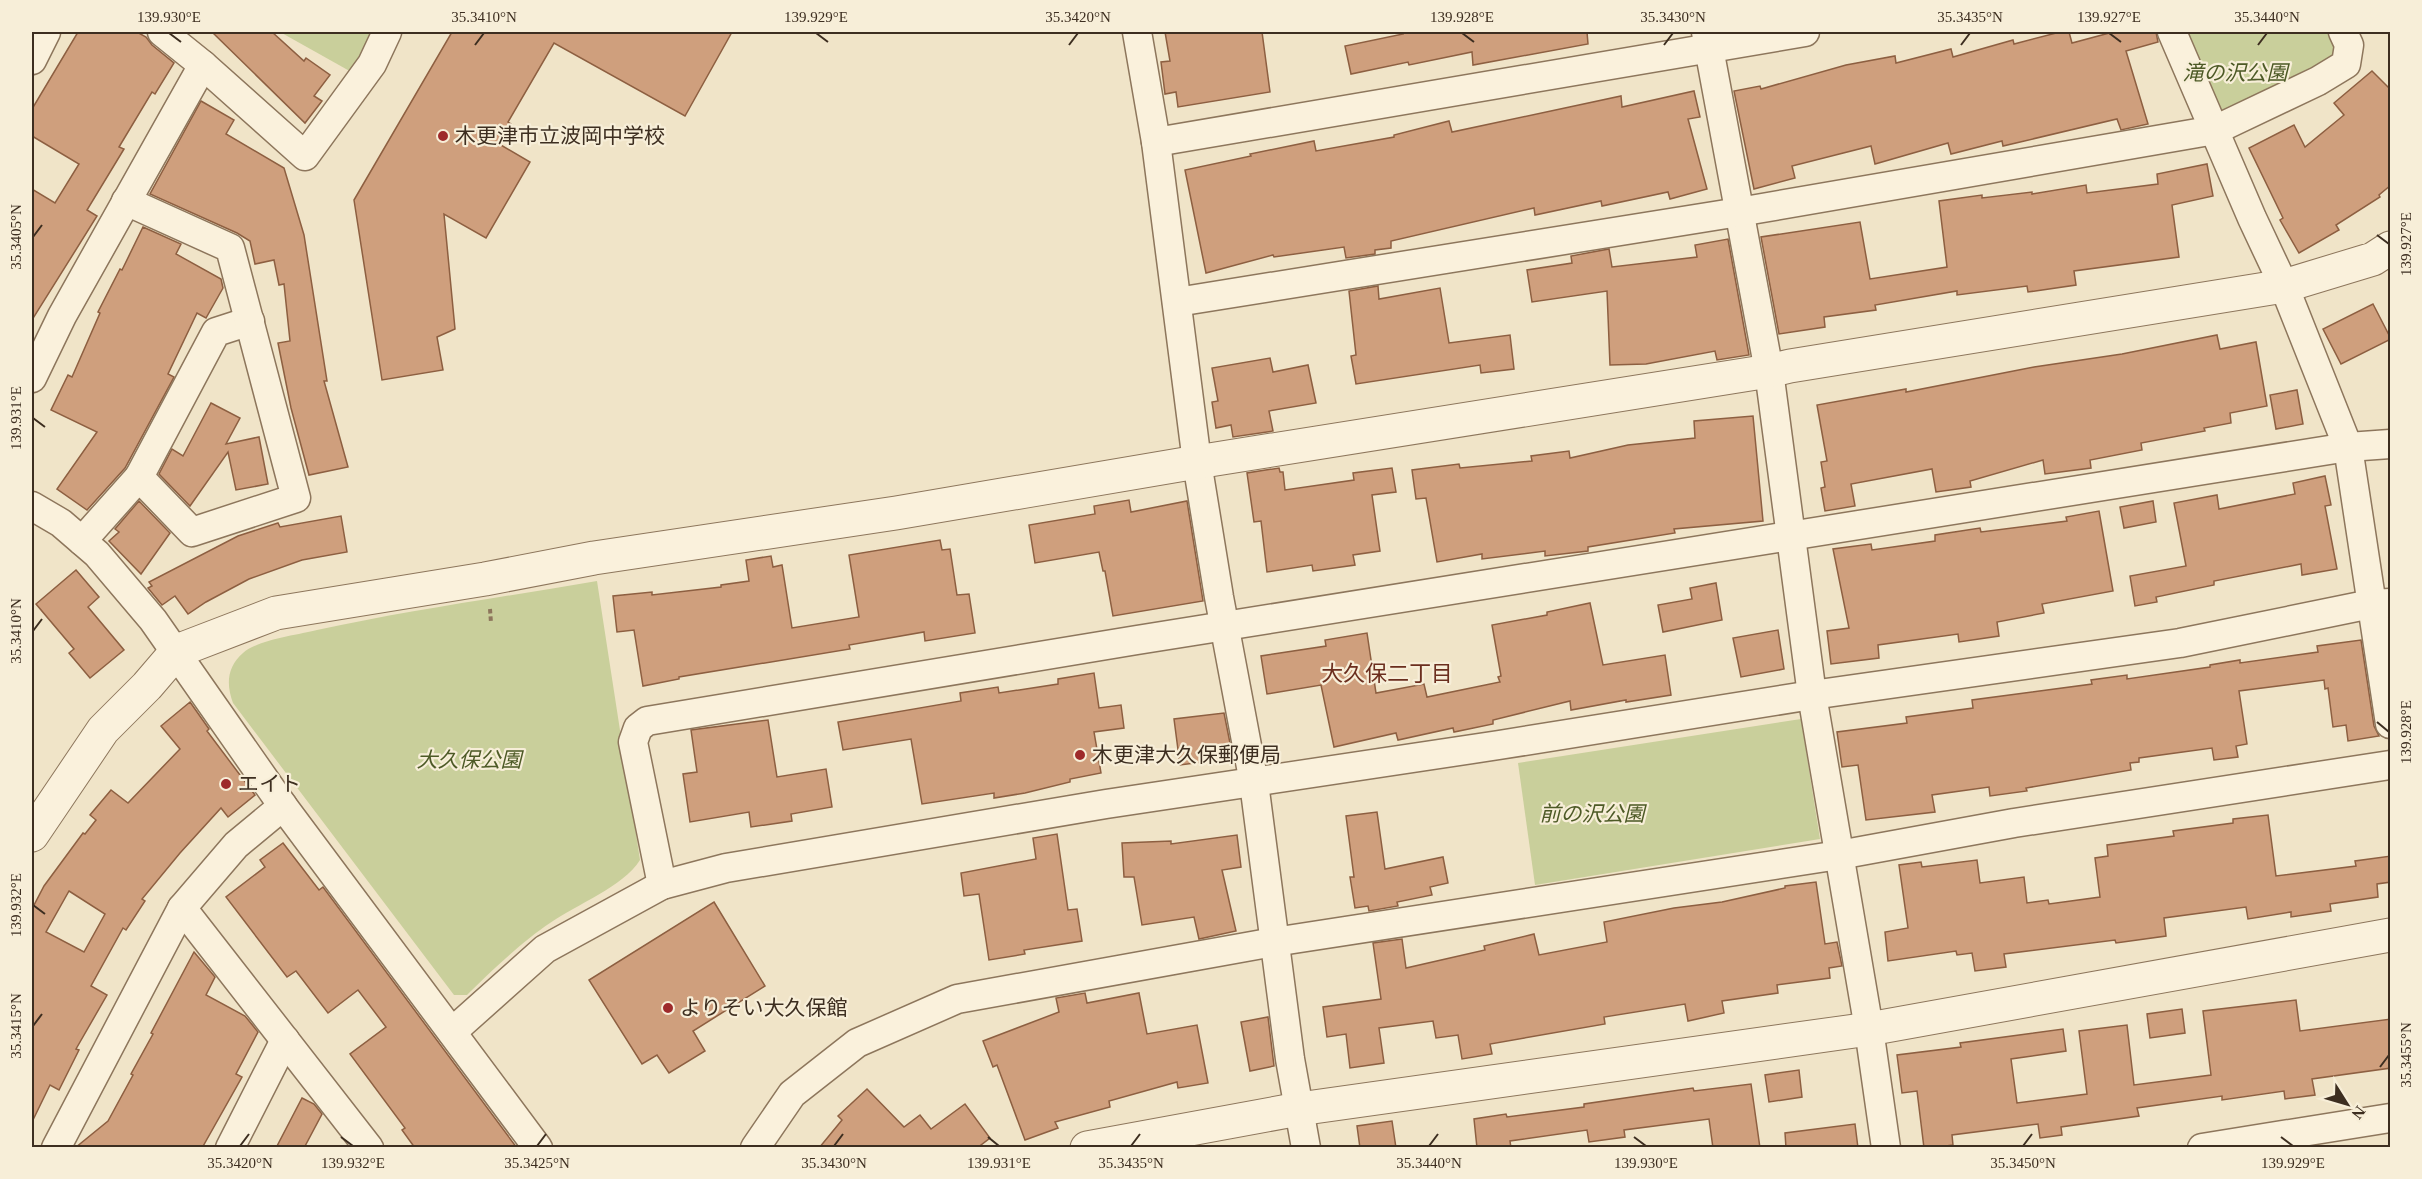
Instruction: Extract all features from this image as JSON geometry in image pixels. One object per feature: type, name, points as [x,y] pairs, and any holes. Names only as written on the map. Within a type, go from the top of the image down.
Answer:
[{"type":"street","points":[[32,60],[46,32]]},
{"type":"street","points":[[162,32],[203,65],[305,156],[372,64],[387,32]]},
{"type":"street","points":[[1137,32],[1156,142],[1197,462],[1254,783],[1290,1059],[1306,1148]]},
{"type":"street","points":[[1156,142],[1707,40],[1805,32]]},
{"type":"street","points":[[2172,32],[2252,218],[2284,286],[2348,447],[2381,603],[2391,724]]},
{"type":"street","points":[[1177,302],[1739,212],[2215,130],[2318,81],[2346,64],[2349,45],[2343,32]]},
{"type":"street","points":[[1707,40],[1769,371],[1812,694],[1869,1029],[1886,1148]]},
{"type":"street","points":[[32,378],[62,316],[203,65]]},
{"type":"street","points":[[126,201],[230,248],[296,498],[192,532],[139,477]]},
{"type":"street","points":[[32,835],[103,730],[147,686],[177,651],[276,613],[485,579],[594,558],[896,513],[2284,286],[2373,259],[2391,248]]},
{"type":"street","points":[[82,542],[139,477],[216,332],[250,321]]},
{"type":"street","points":[[662,885],[633,742],[638,728],[647,722],[2348,447],[2391,444]]},
{"type":"street","points":[[32,506],[60,523],[82,542],[121,582],[177,651],[283,806],[538,1148]]},
{"type":"street","points":[[452,1032],[545,948],[662,885],[726,868],[1106,804],[1254,783],[1812,694],[2180,643],[2381,603]]},
{"type":"street","points":[[756,1148],[792,1094],[857,1043],[957,999],[1274,942],[1839,855],[2014,823],[2391,765]]},
{"type":"street","points":[[56,1148],[182,908],[236,845],[283,806]]},
{"type":"street","points":[[182,908],[369,1148]]},
{"type":"street","points":[[1087,1148],[1299,1108],[1869,1029],[2391,935]]},
{"type":"street","points":[[230,1148],[285,1040]]},
{"type":"street","points":[[2202,1148],[2391,1118]]},
{"type":"green space","points":[[280,32],[403,32],[371,83]]},
{"type":"green space","name":"滝の沢公園","points":[[2169,32],[2333,32],[2346,64],[2215,130]]},
{"type":"green space","name":"大久保公園","points":[[597,581],[640,860],[623,879],[529,938],[467,995],[454,995],[233,703],[229,689],[231,670],[238,658],[249,648],[278,638],[387,616]]},
{"type":"green space","name":"前の沢公園","points":[[1801,719],[1820,839],[1535,885],[1518,763]]},
{"type":"building","points":[[78,32],[137,32],[146,37],[174,63],[155,94],[152,92],[119,147],[124,149],[87,210],[97,216],[32,320],[32,189],[55,203],[79,164],[32,136],[32,109]]},
{"type":"building","points":[[212,32],[272,32],[304,61],[306,58],[330,75],[314,96],[322,101],[305,123]]},
{"type":"building","points":[[452,32],[732,32],[685,116],[554,43],[508,122],[511,124],[499,144],[530,162],[486,238],[444,214],[455,329],[437,337],[443,370],[382,380],[354,200]]},
{"type":"building","points":[[1165,32],[1262,32],[1270,92],[1178,107],[1176,92],[1165,94],[1161,62],[1170,61]]},
{"type":"building","points":[[1402,32],[1587,32],[1588,44],[1473,65],[1472,52],[1351,74],[1345,46],[1403,34]]},
{"type":"building","points":[[2060,32],[2069,32],[2072,43],[2113,32],[2156,32],[2158,42],[2126,51],[2148,124],[2121,130],[2117,119],[2003,146],[2002,141],[1951,154],[1948,143],[1875,164],[1871,146],[1792,166],[1795,178],[1754,189],[1734,91],[1760,86],[1761,89],[1846,65],[1895,56],[1896,63],[1951,49],[1953,57],[2013,40],[2014,44]]},
{"type":"building","points":[[2372,71],[2391,90],[2391,185],[2379,195],[2380,197],[2336,225],[2339,230],[2299,253],[2280,220],[2283,218],[2249,148],[2294,125],[2305,147],[2344,115],[2334,103]]},
{"type":"building","points":[[1694,91],[1700,117],[1688,119],[1707,189],[1670,199],[1668,192],[1602,206],[1601,201],[1535,215],[1534,208],[1391,241],[1391,248],[1375,250],[1375,254],[1346,258],[1344,247],[1274,257],[1273,255],[1206,273],[1185,170],[1314,141],[1316,151],[1394,137],[1394,135],[1449,121],[1452,132],[1621,96],[1622,107]]},
{"type":"building","points":[[201,101],[234,120],[226,134],[284,168],[304,235],[327,381],[324,381],[348,467],[309,475],[291,408],[278,343],[290,341],[284,284],[279,285],[274,260],[255,264],[250,241],[150,194]]},
{"type":"building","points":[[2207,164],[2213,196],[2172,205],[2179,257],[2074,271],[2076,285],[2028,292],[2027,286],[1957,295],[1957,291],[1875,305],[1876,310],[1824,317],[1825,327],[1779,334],[1761,237],[1860,222],[1870,279],[1947,267],[1939,201],[1982,195],[1982,198],[2032,192],[2032,194],[2086,185],[2087,193],[2158,184],[2157,174]]},
{"type":"building","points":[[143,227],[181,244],[176,254],[221,279],[223,288],[206,318],[197,313],[168,374],[174,377],[125,468],[87,510],[57,489],[97,432],[51,410],[68,375],[72,377],[100,313],[98,312]]},
{"type":"building","points":[[1728,239],[1749,355],[1717,360],[1715,351],[1646,364],[1610,365],[1607,291],[1532,302],[1527,270],[1572,263],[1571,256],[1609,249],[1612,267],[1697,257],[1695,245]]},
{"type":"building","points":[[1378,286],[1379,299],[1440,288],[1449,343],[1510,335],[1514,369],[1481,373],[1480,365],[1356,384],[1351,356],[1356,355],[1349,291]]},
{"type":"building","points":[[2373,304],[2391,339],[2341,364],[2323,329]]},
{"type":"building","points":[[2217,335],[2220,349],[2256,342],[2267,406],[2230,413],[2231,423],[2204,428],[2205,431],[2141,443],[2142,450],[2090,460],[2091,468],[2045,474],[2043,460],[1970,481],[1971,487],[1936,492],[1932,469],[1851,484],[1855,506],[1825,511],[1821,488],[1825,487],[1821,462],[1827,461],[1817,405],[1906,389],[1906,392]]},
{"type":"building","points":[[1270,358],[1273,372],[1308,365],[1316,403],[1269,411],[1273,431],[1233,437],[1231,425],[1216,428],[1212,402],[1218,401],[1212,368]]},
{"type":"building","points":[[2297,390],[2303,424],[2276,429],[2270,395]]},
{"type":"building","points":[[211,403],[240,418],[226,444],[259,437],[268,484],[236,490],[228,452],[190,506],[159,474],[172,449],[183,456]]},
{"type":"building","points":[[1753,416],[1763,521],[1674,529],[1675,533],[1588,547],[1588,551],[1545,556],[1545,551],[1482,559],[1482,554],[1437,562],[1426,498],[1416,499],[1412,470],[1459,464],[1460,468],[1532,461],[1531,456],[1569,451],[1570,458],[1628,445],[1695,438],[1694,421]]},
{"type":"building","points":[[1279,468],[1280,472],[1283,472],[1285,490],[1354,480],[1353,473],[1392,468],[1396,492],[1372,495],[1380,551],[1353,555],[1355,565],[1313,571],[1312,565],[1267,572],[1261,521],[1254,522],[1247,473]]},
{"type":"building","points":[[2325,476],[2331,505],[2325,506],[2337,569],[2302,575],[2301,564],[2214,581],[2214,585],[2156,597],[2157,602],[2135,606],[2130,576],[2186,566],[2174,503],[2217,495],[2219,509],[2295,494],[2293,483]]},
{"type":"building","points":[[1129,500],[1131,512],[1187,501],[1203,601],[1113,616],[1105,571],[1103,571],[1099,552],[1035,563],[1029,525],[1095,514],[1094,506]]},
{"type":"building","points":[[139,501],[170,533],[141,574],[109,541],[119,532],[115,529]]},
{"type":"building","points":[[2153,501],[2156,522],[2124,528],[2120,507]]},
{"type":"building","points":[[2099,511],[2113,591],[2042,604],[2044,613],[1997,622],[1999,636],[1959,642],[1958,634],[1878,645],[1879,658],[1831,664],[1827,631],[1849,628],[1833,549],[1871,544],[1872,550],[1935,541],[1935,535],[1980,528],[1981,532],[2067,521],[2066,517]]},
{"type":"building","points":[[341,516],[347,552],[302,560],[249,579],[188,614],[175,596],[162,605],[148,588],[152,586],[149,582],[238,536],[278,523],[280,527]]},
{"type":"building","points":[[940,540],[942,550],[950,549],[957,595],[969,594],[975,633],[925,641],[924,632],[849,645],[850,649],[679,677],[679,679],[643,686],[634,630],[617,632],[613,596],[652,592],[652,595],[721,587],[721,585],[749,581],[746,560],[771,556],[773,567],[782,565],[792,628],[859,617],[849,555]]},
{"type":"building","points":[[76,570],[99,597],[88,607],[124,650],[90,678],[69,653],[74,649],[36,604]]},
{"type":"building","points":[[1716,583],[1722,620],[1663,632],[1658,605],[1692,599],[1690,588]]},
{"type":"building","points":[[1590,603],[1603,665],[1665,655],[1671,695],[1571,710],[1570,701],[1493,720],[1493,724],[1454,732],[1453,728],[1398,740],[1396,733],[1334,747],[1321,685],[1267,694],[1261,656],[1326,646],[1325,640],[1367,633],[1376,693],[1424,684],[1427,697],[1500,682],[1498,677],[1501,676],[1492,625],[1547,615],[1547,612]]},
{"type":"building","points":[[1778,630],[1784,669],[1741,677],[1733,638]]},
{"type":"building","points":[[2361,640],[2374,726],[2379,736],[2348,741],[2346,725],[2333,727],[2328,688],[2325,689],[2324,680],[2239,691],[2247,744],[2236,746],[2238,757],[2214,760],[2212,748],[2139,758],[2139,762],[2130,763],[2131,770],[2026,788],[2027,791],[1990,796],[1989,787],[1932,795],[1935,812],[1866,820],[1858,765],[1842,767],[1837,732],[1907,723],[1906,717],[1973,708],[1972,700],[2092,684],[2091,680],[2127,675],[2127,679],[2210,667],[2210,665],[2240,660],[2240,663],[2318,652],[2317,646]]},
{"type":"building","points":[[1094,673],[1099,708],[1121,705],[1124,728],[1094,732],[1101,773],[1070,779],[1070,782],[1025,793],[994,798],[994,793],[922,804],[911,739],[843,750],[838,722],[961,701],[960,693],[998,687],[999,693],[1058,684],[1058,679]]},
{"type":"building","points":[[190,702],[209,729],[207,731],[255,795],[228,817],[221,808],[142,899],[145,901],[126,930],[123,928],[91,986],[107,995],[76,1049],[79,1050],[59,1090],[50,1085],[32,1122],[32,909],[44,886],[83,833],[85,834],[96,820],[90,815],[111,790],[128,803],[180,749],[161,726]],"holes":[[[69,891],[105,914],[84,952],[46,932]]]},
{"type":"building","points":[[1224,713],[1233,758],[1180,765],[1174,719]]},
{"type":"building","points":[[768,720],[777,777],[826,769],[832,807],[791,814],[792,821],[751,827],[749,812],[690,822],[683,774],[697,772],[691,730]]},
{"type":"building","points":[[1377,812],[1385,869],[1443,857],[1448,883],[1430,887],[1432,895],[1397,902],[1398,906],[1369,911],[1368,906],[1355,908],[1350,877],[1354,877],[1346,816]]},
{"type":"building","points":[[2268,815],[2276,876],[2356,866],[2355,861],[2391,856],[2391,882],[2377,884],[2378,897],[2330,904],[2331,911],[2291,917],[2291,912],[2248,919],[2246,907],[2164,918],[2166,936],[2004,954],[2006,967],[1975,971],[1972,953],[1957,955],[1956,951],[1888,961],[1885,932],[1908,928],[1899,865],[1921,862],[1922,867],[1977,860],[1980,883],[2024,877],[2027,903],[2048,900],[2049,904],[2100,897],[2095,858],[2108,856],[2107,845],[2174,836],[2173,831],[2233,823],[2233,819]]},
{"type":"building","points":[[1057,834],[1068,910],[1077,909],[1082,941],[1024,950],[1025,954],[989,960],[979,894],[964,896],[961,873],[1036,859],[1033,838]]},
{"type":"building","points":[[1237,835],[1241,867],[1222,870],[1236,931],[1199,939],[1194,917],[1142,925],[1134,877],[1124,877],[1122,843],[1171,841],[1171,844]]},
{"type":"building","points":[[283,843],[319,890],[323,887],[517,1148],[415,1148],[402,1130],[405,1128],[350,1054],[386,1027],[358,990],[328,1013],[296,971],[287,977],[226,897],[265,867],[260,860]]},
{"type":"building","points":[[1816,882],[1825,944],[1837,942],[1842,966],[1829,968],[1830,978],[1777,985],[1778,993],[1722,1001],[1724,1013],[1688,1021],[1685,1004],[1604,1017],[1605,1024],[1490,1044],[1492,1054],[1462,1059],[1458,1035],[1436,1038],[1433,1021],[1379,1028],[1384,1063],[1350,1068],[1346,1034],[1327,1037],[1323,1007],[1381,999],[1373,943],[1402,939],[1406,968],[1485,950],[1484,946],[1534,934],[1539,955],[1607,942],[1604,922],[1674,908],[1722,902],[1785,888],[1785,886]]},
{"type":"building","name":"よりそい大久保館","points":[[714,902],[765,986],[693,1031],[705,1051],[669,1073],[657,1055],[642,1064],[589,980]]},
{"type":"building","points":[[194,952],[215,977],[206,995],[245,1016],[258,1032],[236,1074],[242,1077],[202,1148],[75,1148],[108,1121]]},
{"type":"building","points":[[1085,993],[1087,1003],[1139,993],[1147,1034],[1197,1025],[1208,1083],[1178,1088],[1177,1082],[1109,1101],[1110,1107],[1055,1122],[1058,1128],[1025,1140],[997,1065],[993,1067],[983,1041],[1059,1012],[1056,998]]},
{"type":"building","points":[[2296,1000],[2300,1031],[2391,1019],[2391,1068],[2312,1079],[2315,1095],[2285,1099],[2284,1091],[2222,1100],[2222,1096],[2137,1108],[2139,1116],[2061,1127],[2062,1135],[2040,1138],[2038,1124],[1952,1135],[1953,1145],[1931,1148],[1924,1148],[1917,1091],[1902,1093],[1897,1055],[1961,1047],[1960,1043],[2063,1029],[2066,1051],[2011,1059],[2017,1103],[2087,1094],[2079,1031],[2127,1025],[2134,1085],[2211,1075],[2203,1011]]},
{"type":"building","points":[[2182,1009],[2185,1033],[2150,1038],[2147,1014]]},
{"type":"building","points":[[1268,1017],[1274,1066],[1250,1071],[1241,1022]]},
{"type":"building","points":[[1799,1070],[1802,1097],[1769,1102],[1765,1075]]},
{"type":"building","points":[[1751,1084],[1760,1148],[1713,1148],[1709,1119],[1624,1130],[1625,1137],[1589,1142],[1587,1130],[1510,1141],[1511,1148],[1477,1148],[1474,1119],[1584,1107],[1584,1104],[1693,1088],[1694,1091]]},
{"type":"building","points":[[867,1089],[904,1127],[920,1115],[931,1129],[965,1104],[990,1138],[977,1148],[819,1148],[842,1120],[838,1116]]},
{"type":"building","points":[[302,1098],[314,1104],[322,1114],[304,1148],[276,1148]]},
{"type":"building","points":[[1392,1121],[1396,1148],[1360,1148],[1357,1126]]},
{"type":"building","points":[[1855,1124],[1858,1148],[1786,1148],[1785,1133]]},
{"type":"place","name":"木更津市立波岡中学校","points":[[443,136]]},
{"type":"place","name":"木更津大久保郵便局","points":[[1080,755]]},
{"type":"place","name":"エイト","points":[[226,784]]},
{"type":"place","name":"よりそい大久保館","points":[[668,1008]]},
{"type":"district","name":"大久保二丁目","points":[[1387,673]]}]
